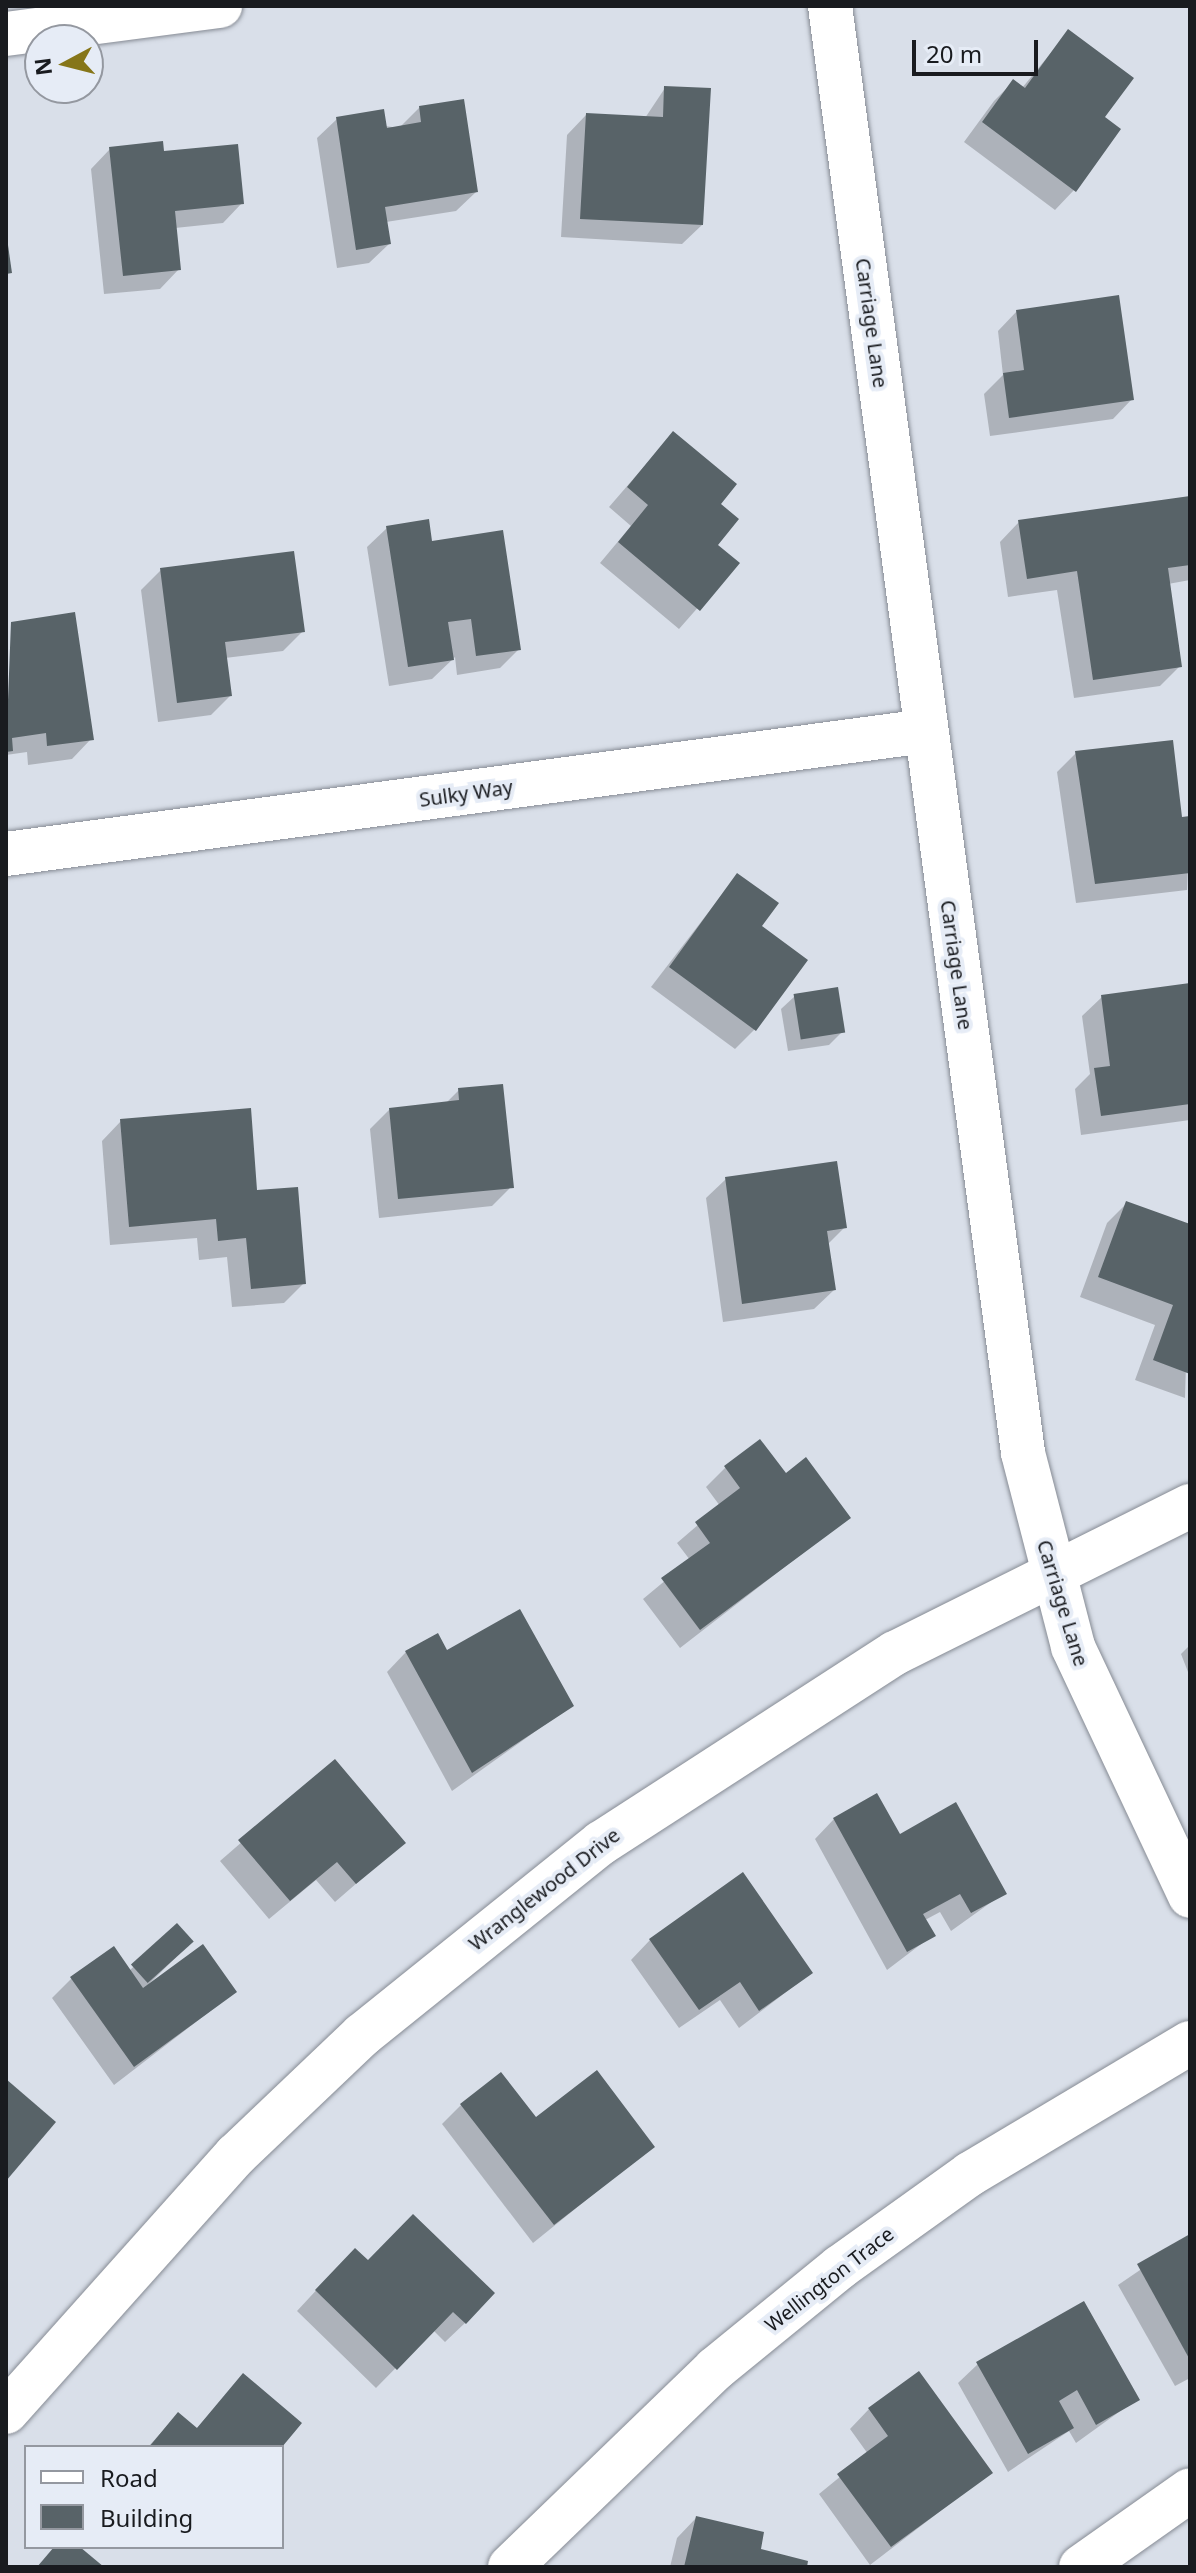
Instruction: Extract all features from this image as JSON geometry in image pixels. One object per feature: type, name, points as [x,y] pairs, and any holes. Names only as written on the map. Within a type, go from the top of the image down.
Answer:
[{"type":"street","points":[[6,34],[220,6]]},
{"type":"street","name":"Carriage Lane","points":[[830,6],[1023,1453],[1049,1571],[1103,1720],[1190,1896]]},
{"type":"street","name":"Sulky Way","points":[[6,854],[926,731]]},
{"type":"street","name":"Wranglewood Drive","points":[[6,2412],[236,2155],[497,1923],[745,1744],[1049,1571],[1190,1506]]},
{"type":"street","name":"Wellington Trace","points":[[510,2567],[704,2378],[840,2267],[970,2174],[1190,2043]]},
{"type":"street","points":[[1081,2567],[1190,2490]]},
{"type":"building","points":[[1068,29],[1134,78],[1105,117],[1121,129],[1076,192],[982,122],[1013,79],[1025,88]]},
{"type":"building","points":[[664,86],[711,88],[703,225],[580,219],[586,113],[663,117]]},
{"type":"building","points":[[464,99],[478,192],[385,207],[391,244],[356,250],[336,117],[384,109],[387,128],[421,122],[419,106]]},
{"type":"building","points":[[163,141],[164,151],[238,144],[244,204],[175,211],[181,270],[123,276],[109,147]]},
{"type":"building","points":[[6,231],[12,273],[6,274]]},
{"type":"building","points":[[1119,295],[1134,400],[1009,418],[1003,373],[1024,370],[1016,310]]},
{"type":"building","points":[[673,431],[737,484],[721,504],[739,519],[718,545],[740,563],[700,611],[618,542],[648,505],[627,487]]},
{"type":"building","points":[[1190,496],[1190,565],[1168,568],[1182,667],[1093,680],[1077,571],[1027,579],[1018,520]]},
{"type":"building","points":[[429,519],[432,541],[503,530],[521,650],[476,656],[471,619],[448,622],[454,660],[408,667],[386,526]]},
{"type":"building","points":[[294,551],[305,632],[225,642],[232,696],[177,703],[160,568]]},
{"type":"building","points":[[75,612],[94,740],[47,746],[46,733],[12,738],[13,751],[6,752],[11,622]]},
{"type":"building","points":[[1173,740],[1182,817],[1190,816],[1190,873],[1095,884],[1075,751]]},
{"type":"building","points":[[737,873],[779,903],[762,926],[808,960],[756,1031],[669,967]]},
{"type":"building","points":[[1190,983],[1190,1104],[1101,1116],[1094,1068],[1110,1066],[1101,995]]},
{"type":"building","points":[[838,987],[845,1032],[801,1039],[794,994]]},
{"type":"building","points":[[503,1084],[514,1188],[398,1199],[389,1108],[459,1100],[458,1088]]},
{"type":"building","points":[[251,1108],[257,1190],[298,1187],[306,1284],[251,1289],[246,1238],[218,1241],[216,1219],[129,1227],[120,1119]]},
{"type":"building","points":[[837,1161],[847,1228],[827,1231],[836,1290],[742,1304],[725,1177]]},
{"type":"building","points":[[1126,1201],[1190,1224],[1190,1374],[1153,1360],[1173,1305],[1098,1277]]},
{"type":"building","points":[[760,1439],[786,1473],[806,1457],[851,1518],[700,1630],[661,1578],[710,1543],[695,1522],[740,1488],[724,1466]]},
{"type":"building","points":[[520,1609],[574,1706],[472,1773],[405,1651],[438,1633],[447,1650]]},
{"type":"building","points":[[335,1759],[406,1843],[356,1884],[337,1862],[290,1901],[238,1840]]},
{"type":"building","points":[[877,1793],[900,1834],[956,1802],[1007,1894],[971,1913],[960,1894],[923,1914],[936,1936],[907,1952],[833,1818]]},
{"type":"building","points":[[743,1872],[813,1973],[759,2011],[740,1982],[699,2010],[649,1939]]},
{"type":"building","points":[[177,1923],[194,1942],[148,1983],[131,1964]]},
{"type":"building","points":[[203,1944],[237,1992],[134,2067],[70,1977],[114,1946],[143,1988]]},
{"type":"building","points":[[597,2070],[655,2147],[554,2225],[460,2104],[501,2072],[536,2117]]},
{"type":"building","points":[[6,2079],[56,2122],[6,2181]]},
{"type":"building","points":[[413,2214],[495,2293],[466,2324],[453,2312],[397,2370],[315,2290],[355,2248],[368,2260]]},
{"type":"building","points":[[1190,2234],[1190,2360],[1137,2264]]},
{"type":"building","points":[[1084,2301],[1140,2400],[1096,2425],[1077,2390],[1059,2401],[1074,2428],[1028,2454],[976,2362]]},
{"type":"building","points":[[919,2371],[993,2473],[891,2547],[837,2474],[888,2436],[868,2408]]},
{"type":"building","points":[[243,2373],[302,2423],[284,2445],[151,2445],[178,2412],[197,2428]]},
{"type":"building","points":[[696,2516],[764,2532],[761,2549],[808,2561],[807,2567],[684,2567]]},
{"type":"building","points":[[52,2549],[82,2549],[104,2567],[37,2567]]}]
